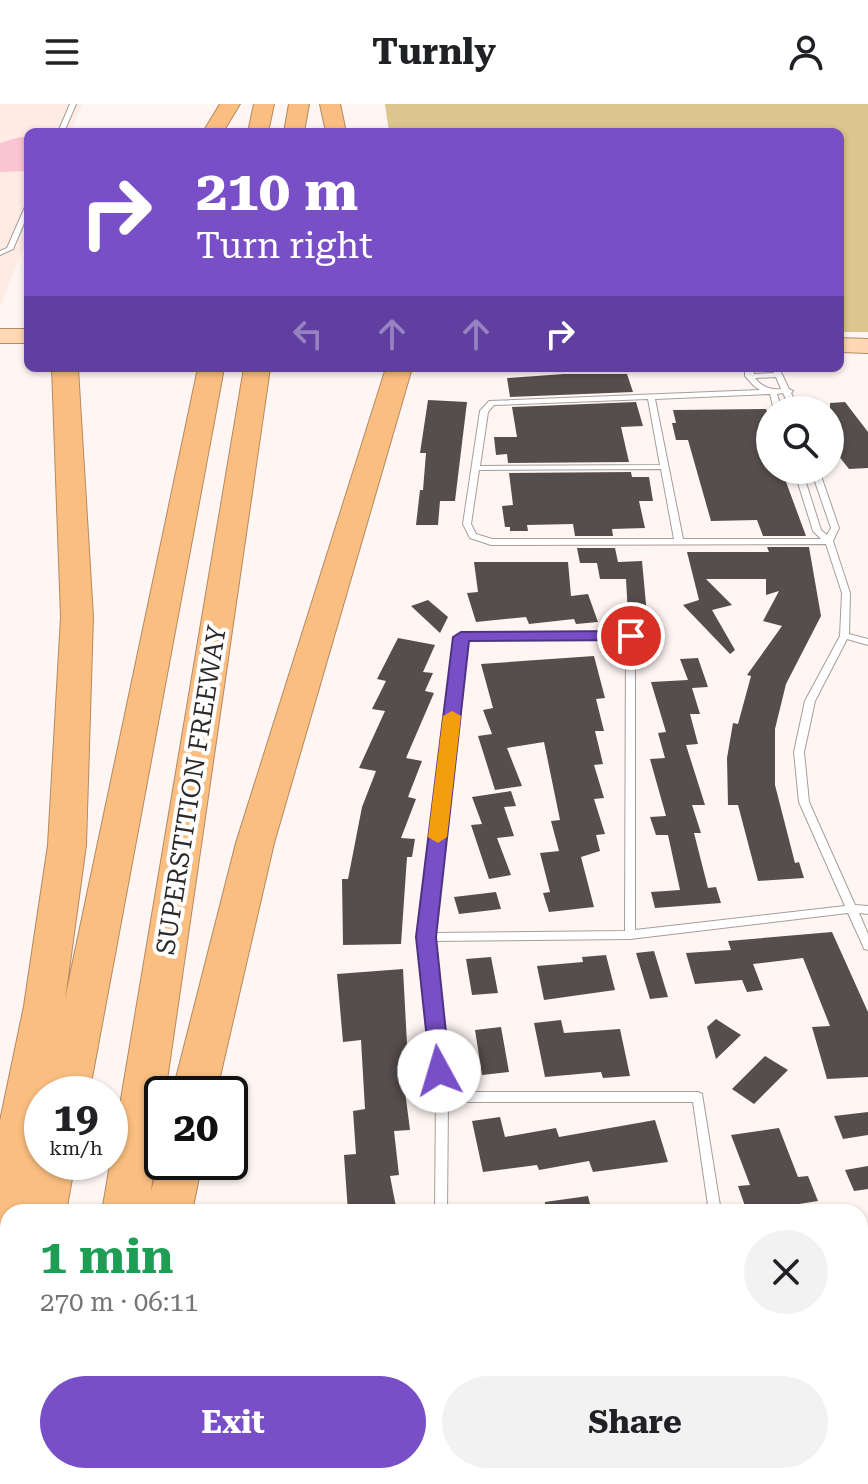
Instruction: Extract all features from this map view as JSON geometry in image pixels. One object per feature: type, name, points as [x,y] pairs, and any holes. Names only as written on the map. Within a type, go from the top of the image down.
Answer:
[{"type":"highway","points":[[215,128],[230,104]]},
{"type":"highway","points":[[259,128],[264,104]]},
{"type":"highway","points":[[295,128],[299,104]]},
{"type":"highway","points":[[330,104],[335,128]]},
{"type":"highway","points":[[6,1204],[44,1006],[67,845],[77,617],[65,372]]},
{"type":"highway","points":[[71,1076],[211,372]]},
{"type":"highway","name":"SUPERSTITION FREEWAY","points":[[126,1204],[257,372]]},
{"type":"highway","points":[[198,1076],[255,843],[398,372]]},
{"type":"highway","points":[[45,1204],[49,1180]]},
{"type":"highway","points":[[171,1204],[176,1180]]},
{"type":"main road","points":[[0,336],[24,336]]},
{"type":"main road","points":[[844,345],[868,346]]},
{"type":"main road","points":[[0,352],[24,352]]},
{"type":"lane","points":[[63,128],[73,104]]},
{"type":"lane","points":[[0,253],[10,249],[24,216]]},
{"type":"lane","points":[[749,372],[757,386],[773,392]]},
{"type":"lane","points":[[777,372],[791,396]]},
{"type":"lane","points":[[789,391],[492,403],[484,411],[467,524],[473,536],[491,542],[829,541]]},
{"type":"lane","points":[[773,392],[774,396]]},
{"type":"lane","points":[[651,396],[679,542]]},
{"type":"lane","points":[[475,468],[665,467]]},
{"type":"lane","points":[[802,484],[817,531],[829,541],[846,593],[844,636],[810,701],[799,752],[804,802],[868,946]]},
{"type":"lane","points":[[820,484],[835,528],[829,541]]},
{"type":"lane","points":[[441,1204],[442,1097],[426,937],[461,637],[631,636],[630,935]]},
{"type":"lane","points":[[844,636],[868,642]]},
{"type":"lane","points":[[426,937],[630,935],[850,909],[868,910]]},
{"type":"lane","points":[[442,1097],[698,1097],[714,1204]]},
{"type":"shaded area","points":[[0,104],[82,104],[72,128],[24,128],[24,247],[0,307]]},
{"type":"shaded area","points":[[385,104],[868,104],[868,332],[844,332],[844,128],[388,128]]},
{"type":"shaded area","points":[[24,137],[24,171],[0,172],[0,143]]},
{"type":"building","points":[[627,374],[633,392],[510,397],[507,378]]},
{"type":"building","points":[[428,400],[467,402],[455,501],[440,501],[438,525],[416,525],[420,490],[423,490],[426,453],[420,453]]},
{"type":"building","points":[[636,402],[643,426],[621,427],[629,462],[508,463],[507,454],[496,455],[494,437],[517,437],[512,407]]},
{"type":"building","points":[[844,402],[868,432],[868,468],[849,469],[844,463]]},
{"type":"building","points":[[756,409],[756,484],[787,484],[806,536],[763,536],[757,520],[711,521],[688,440],[676,440],[673,410]]},
{"type":"building","points":[[631,472],[632,477],[649,477],[653,501],[639,501],[645,528],[612,529],[613,536],[575,536],[573,524],[527,525],[528,531],[510,531],[510,527],[505,527],[502,506],[513,505],[509,473]]},
{"type":"building","points":[[767,547],[809,547],[821,616],[786,684],[775,729],[775,785],[795,863],[799,862],[804,878],[758,881],[738,805],[728,805],[727,758],[733,723],[738,724],[751,676],[747,675],[782,626],[763,621],[779,591],[766,595],[766,579],[706,579],[732,605],[712,610],[735,650],[730,654],[683,605],[699,600],[687,552],[769,552]]},
{"type":"building","points":[[577,548],[615,548],[618,562],[642,561],[647,615],[628,615],[626,579],[600,579],[597,563],[580,563]]},
{"type":"building","points":[[474,562],[568,562],[571,596],[588,594],[598,622],[576,624],[574,619],[529,624],[526,617],[476,622],[467,593],[478,592]]},
{"type":"building","points":[[428,600],[448,617],[440,633],[411,606]]},
{"type":"building","points":[[398,638],[435,645],[423,672],[433,673],[425,691],[434,693],[406,758],[422,761],[408,797],[416,799],[401,838],[415,839],[412,857],[407,857],[401,944],[343,945],[342,879],[348,879],[362,807],[376,771],[359,768],[385,711],[372,709],[386,681],[377,679]]},
{"type":"building","points":[[594,656],[605,698],[596,699],[604,731],[595,731],[603,764],[594,765],[604,798],[594,799],[605,834],[596,835],[600,851],[581,857],[594,907],[549,912],[543,893],[550,892],[540,853],[559,851],[551,821],[560,820],[544,742],[507,748],[522,786],[495,790],[478,736],[492,734],[483,710],[493,708],[481,664]]},
{"type":"building","points":[[698,658],[708,687],[692,688],[700,714],[690,714],[698,744],[686,745],[705,805],[692,805],[701,833],[694,833],[708,888],[716,887],[721,903],[655,908],[651,892],[680,890],[668,835],[656,835],[650,817],[666,816],[650,759],[665,758],[658,733],[666,732],[651,682],[688,680],[680,659]]},
{"type":"building","points":[[511,791],[516,806],[504,807],[514,836],[497,838],[511,875],[489,879],[471,825],[482,824],[472,797]]},
{"type":"building","points":[[496,892],[501,909],[459,914],[454,897]]},
{"type":"building","points":[[832,932],[868,1012],[868,1077],[827,1079],[812,1027],[830,1026],[803,958],[753,964],[763,990],[747,992],[742,980],[695,984],[686,953],[731,950],[728,941]]},
{"type":"building","points":[[654,951],[668,997],[650,999],[636,953]]},
{"type":"building","points":[[606,955],[615,990],[544,1000],[537,966],[583,962],[582,957]]},
{"type":"building","points":[[491,957],[498,993],[472,995],[466,959]]},
{"type":"building","points":[[403,969],[409,1082],[404,1083],[410,1130],[394,1131],[399,1175],[390,1176],[395,1204],[347,1204],[344,1155],[356,1154],[353,1111],[365,1109],[361,1040],[343,1042],[337,974]]},
{"type":"building","points":[[716,1019],[741,1035],[716,1059],[707,1027]]},
{"type":"building","points":[[561,1020],[564,1033],[620,1029],[630,1076],[603,1078],[601,1072],[545,1077],[534,1023]]},
{"type":"building","points":[[501,1027],[509,1072],[482,1075],[475,1030]]},
{"type":"building","points":[[765,1056],[788,1070],[754,1104],[732,1089]]},
{"type":"building","points":[[868,1112],[868,1135],[843,1139],[834,1116]]},
{"type":"building","points":[[500,1117],[505,1137],[556,1128],[559,1137],[655,1120],[668,1162],[593,1172],[589,1161],[539,1170],[537,1165],[483,1172],[472,1121]]},
{"type":"building","points":[[779,1128],[798,1177],[808,1176],[818,1201],[744,1204],[738,1186],[750,1185],[731,1135]]},
{"type":"building","points":[[868,1166],[868,1189],[854,1191],[845,1170]]},
{"type":"building","points":[[588,1196],[590,1204],[545,1204]]},
{"type":"slow traffic","points":[[438,837],[452,716]]},
{"type":"route","points":[[439,1071],[426,937],[461,637],[631,636]]}]
